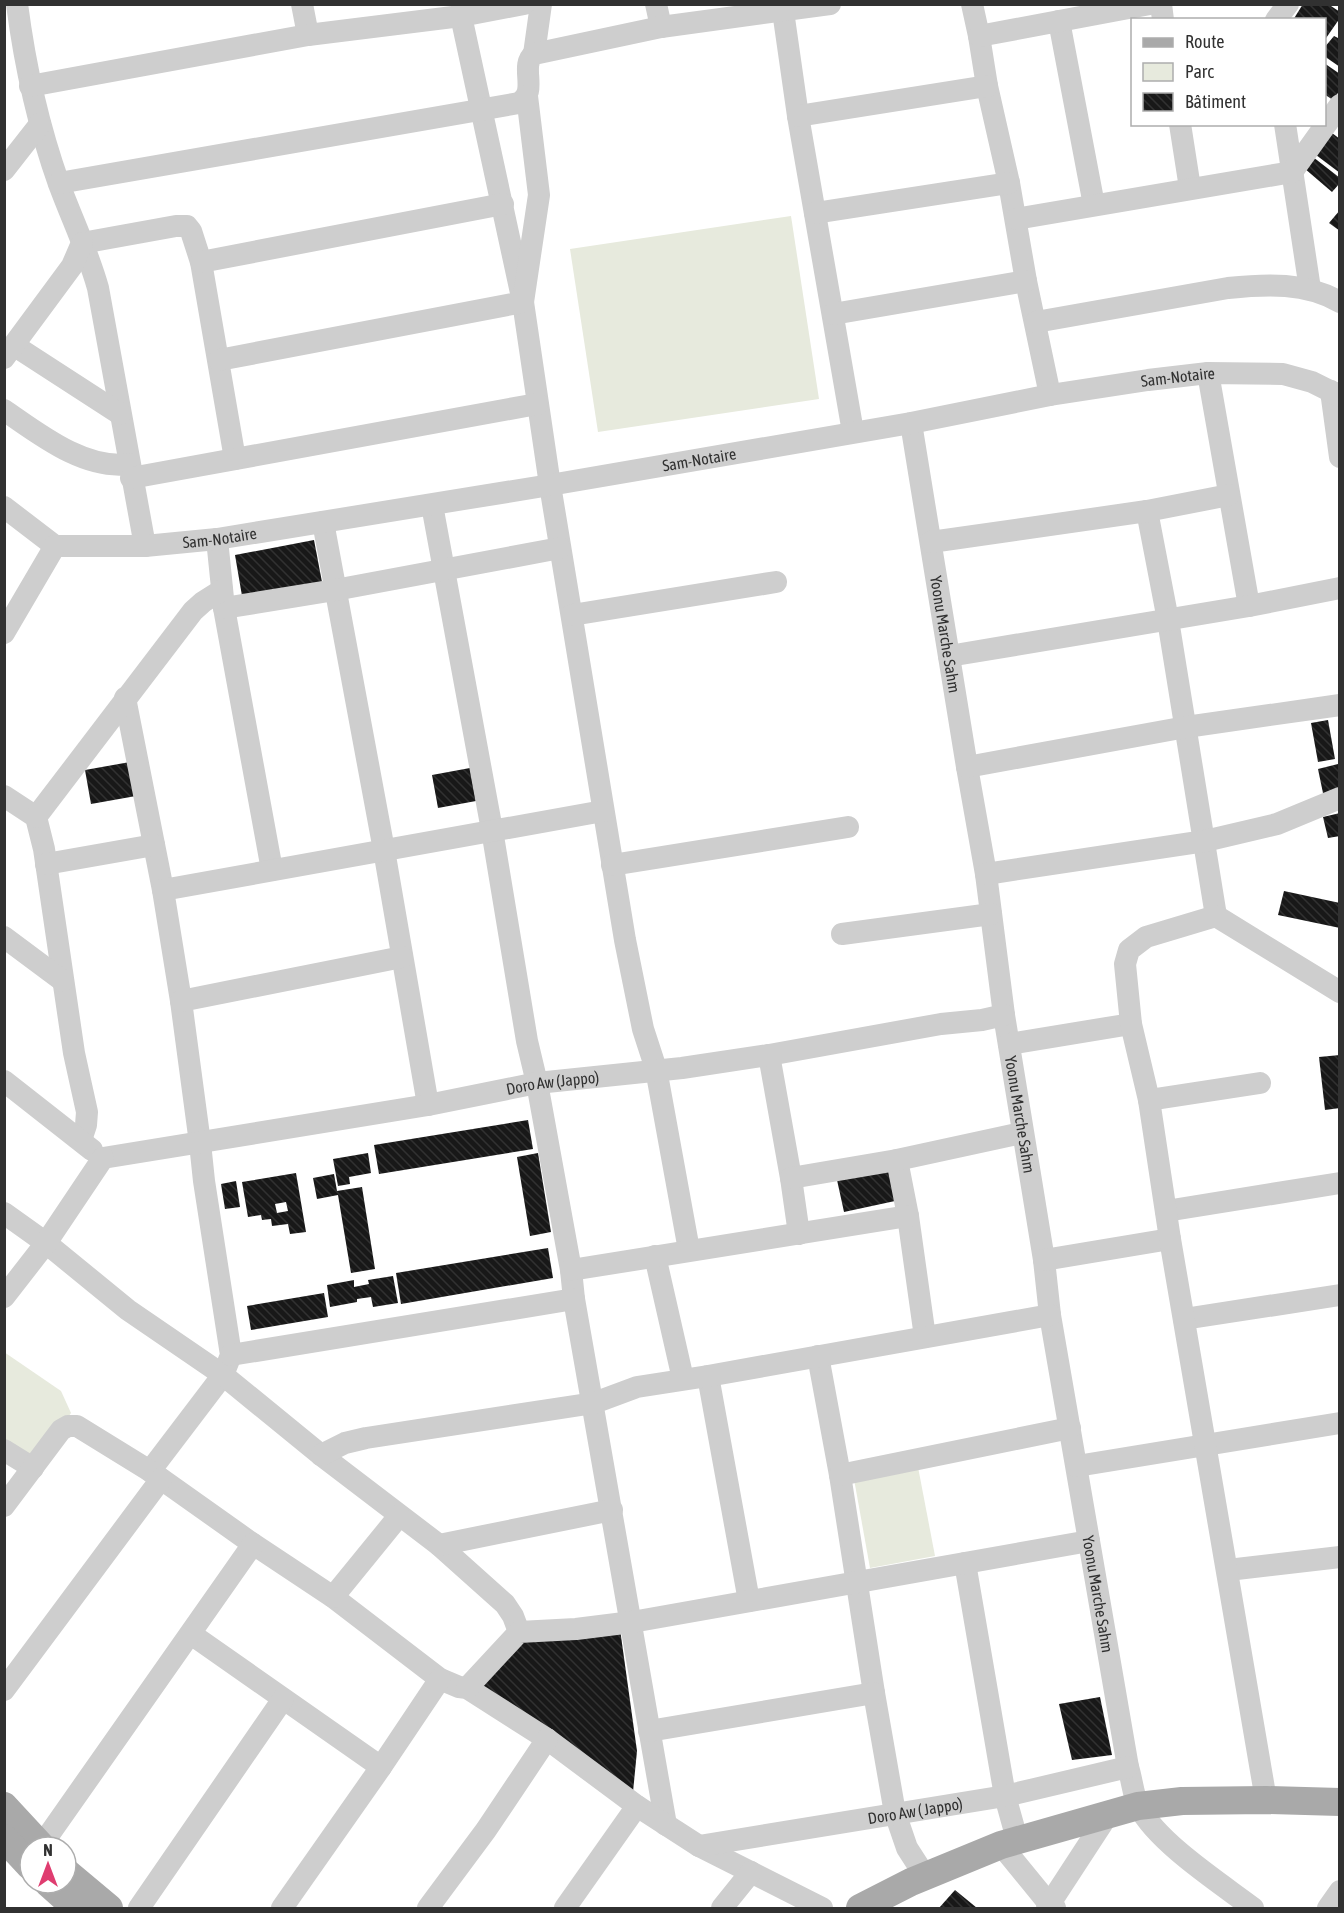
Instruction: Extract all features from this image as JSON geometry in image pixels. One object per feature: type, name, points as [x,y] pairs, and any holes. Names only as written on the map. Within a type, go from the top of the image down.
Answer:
[{"type":"main road","points":[[870,1906],[925,1876],[1009,1842],[1138,1806],[1182,1801],[1340,1802]]},
{"type":"main road","points":[[4,1806],[18,1839]]},
{"type":"main road","points":[[78,1882],[109,1908]]},
{"type":"main road","points":[[61,1895],[76,1908]]},
{"type":"street","points":[[16,4],[14,53],[30,86],[59,183],[98,288],[145,546]]},
{"type":"street","points":[[302,4],[308,35]]},
{"type":"street","points":[[30,86],[308,35],[461,16],[524,4]]},
{"type":"street","points":[[523,302],[539,195],[526,96],[529,86],[528,61],[534,54],[541,4]]},
{"type":"street","points":[[656,4],[661,27]]},
{"type":"street","points":[[534,54],[758,9],[783,11],[830,4]]},
{"type":"street","points":[[972,4],[1050,394]]},
{"type":"street","points":[[979,36],[1150,4]]},
{"type":"street","points":[[1278,18],[1288,4]]},
{"type":"street","points":[[783,11],[798,116],[853,432]]},
{"type":"street","points":[[461,16],[523,302],[560,548],[625,940],[643,1029],[656,1069],[689,1250]]},
{"type":"street","points":[[1059,21],[1094,205]]},
{"type":"street","points":[[798,116],[987,86]]},
{"type":"street","points":[[59,183],[519,103],[526,96]]},
{"type":"street","points":[[1326,125],[1340,105]]},
{"type":"street","points":[[4,170],[40,123]]},
{"type":"street","points":[[1180,126],[1190,188]]},
{"type":"street","points":[[1036,322],[1228,288],[1275,285],[1330,292],[1292,172],[1285,126]]},
{"type":"street","points":[[1016,219],[1292,172],[1325,126]]},
{"type":"street","points":[[815,213],[1009,183]]},
{"type":"street","points":[[201,262],[503,204]]},
{"type":"street","points":[[82,243],[176,226],[186,226],[191,231],[201,262],[235,459]]},
{"type":"street","points":[[82,243],[72,266],[10,352],[120,414]]},
{"type":"street","points":[[833,314],[1026,281]]},
{"type":"street","points":[[219,360],[523,302]]},
{"type":"street","points":[[1208,373],[1249,606]]},
{"type":"street","name":"Sam-Notaire","points":[[54,546],[145,546],[217,539],[550,485],[911,423],[1050,394],[1148,380],[1208,373],[1283,374],[1312,382],[1335,394]]},
{"type":"street","points":[[1335,394],[1340,457]]},
{"type":"street","points":[[4,410],[51,443],[81,456],[130,471],[235,459],[537,404]]},
{"type":"street","name":"Yoonu Marche Sahm","points":[[911,423],[986,874],[1004,1015],[1044,1260],[1050,1315],[1128,1767],[1138,1806]]},
{"type":"street","points":[[931,542],[1147,511],[1229,495]]},
{"type":"street","points":[[432,505],[492,830],[526,1041],[537,1083],[571,1270],[574,1299],[666,1825]]},
{"type":"street","points":[[4,507],[54,546],[4,633]]},
{"type":"street","points":[[1147,511],[1168,620],[1216,916]]},
{"type":"street","points":[[323,522],[384,850],[428,1105]]},
{"type":"street","points":[[217,539],[223,599],[272,870]]},
{"type":"street","points":[[36,817],[192,611],[203,602],[335,590],[560,548]]},
{"type":"street","points":[[572,615],[776,582]]},
{"type":"street","points":[[949,656],[1249,606],[1340,588]]},
{"type":"street","points":[[4,1690],[156,1475],[227,1365],[181,1000],[163,890],[125,698]]},
{"type":"street","points":[[967,767],[1186,727],[1340,705]]},
{"type":"street","points":[[4,796],[36,817],[46,864],[74,1053],[87,1112],[81,1140]]},
{"type":"street","points":[[986,874],[1204,841],[1277,824],[1340,798]]},
{"type":"street","points":[[163,890],[603,811]]},
{"type":"street","points":[[612,865],[848,827]]},
{"type":"street","points":[[46,864],[154,845]]},
{"type":"street","points":[[842,934],[991,914]]},
{"type":"street","points":[[1266,1800],[1170,1239],[1149,1101],[1131,1024],[1125,964],[1129,950],[1146,937],[1216,916],[1340,992]]},
{"type":"street","points":[[4,937],[63,981]]},
{"type":"street","points":[[181,1000],[402,957]]},
{"type":"street","name":"Doro Aw (Jappo)","points":[[103,1158],[428,1105],[537,1083],[682,1068],[1004,1015]]},
{"type":"street","points":[[1009,1044],[1131,1024]]},
{"type":"street","points":[[769,1055],[799,1234]]},
{"type":"street","points":[[4,1081],[103,1158],[46,1243],[4,1297]]},
{"type":"street","points":[[1149,1101],[1260,1083]]},
{"type":"street","points":[[791,1178],[897,1160],[1022,1133]]},
{"type":"street","points":[[897,1160],[909,1216],[925,1337]]},
{"type":"street","points":[[1166,1211],[1340,1183]]},
{"type":"street","points":[[4,1213],[46,1243],[128,1310],[227,1365],[321,1455],[440,1545],[505,1604],[519,1632]]},
{"type":"street","points":[[571,1270],[909,1216]]},
{"type":"street","points":[[1044,1260],[1170,1239]]},
{"type":"street","points":[[655,1256],[683,1380]]},
{"type":"street","points":[[1184,1319],[1340,1295]]},
{"type":"street","points":[[227,1365],[574,1299]]},
{"type":"street","points":[[321,1455],[345,1443],[366,1438],[594,1403],[637,1387],[1050,1315]]},
{"type":"street","points":[[818,1356],[840,1475],[895,1813],[907,1848],[925,1876]]},
{"type":"street","points":[[708,1376],[749,1601]]},
{"type":"street","points":[[1077,1466],[1340,1423]]},
{"type":"street","points":[[4,1506],[61,1430],[70,1425],[77,1426],[156,1475],[333,1597],[440,1679],[467,1688],[548,1739],[637,1806],[699,1846],[822,1908]]},
{"type":"street","points":[[840,1475],[1070,1428]]},
{"type":"street","points":[[4,1450],[33,1468]]},
{"type":"street","points":[[440,1545],[612,1510]]},
{"type":"street","points":[[333,1597],[399,1516]]},
{"type":"street","points":[[467,1688],[519,1632],[576,1629],[632,1622],[1089,1541]]},
{"type":"street","points":[[38,1835],[191,1634],[253,1544]]},
{"type":"street","points":[[1228,1570],[1340,1557]]},
{"type":"street","points":[[965,1563],[1005,1796],[1009,1842],[1051,1907],[1109,1813]]},
{"type":"street","points":[[191,1634],[381,1767]]},
{"type":"street","points":[[282,1908],[440,1679]]},
{"type":"street","points":[[649,1731],[874,1693]]},
{"type":"street","points":[[138,1908],[284,1699]]},
{"type":"street","points":[[428,1908],[486,1830],[548,1739]]},
{"type":"street","name":"Doro Aw ( Jappo)","points":[[699,1846],[1005,1796],[1128,1767]]},
{"type":"street","points":[[565,1908],[637,1806]]},
{"type":"street","points":[[1138,1806],[1154,1829],[1174,1848],[1253,1908]]},
{"type":"street","points":[[722,1908],[751,1872]]},
{"type":"street","points":[[1328,1908],[1340,1892]]},
{"type":"green space","points":[[791,216],[819,399],[598,432],[570,249]]},
{"type":"green space","points":[[4,1352],[61,1391],[71,1413],[32,1467],[5,1448]]},
{"type":"green space","points":[[918,1467],[935,1556],[870,1568],[854,1479]]},
{"type":"building","points":[[1303,4],[1328,4],[1340,12],[1340,18],[1326,38],[1326,18],[1294,18]]},
{"type":"building","points":[[1334,36],[1340,39],[1340,67],[1326,57],[1326,46]]},
{"type":"building","points":[[1326,64],[1340,74],[1340,90],[1333,100],[1326,95]]},
{"type":"building","points":[[1332,133],[1340,139],[1340,173],[1316,155]]},
{"type":"building","points":[[1313,157],[1340,178],[1340,183],[1332,192],[1304,168]]},
{"type":"building","points":[[1340,210],[1340,231],[1329,223]]},
{"type":"building","points":[[314,540],[322,582],[242,596],[235,555]]},
{"type":"building","points":[[1328,720],[1335,759],[1318,762],[1311,723]]},
{"type":"building","points":[[130,762],[136,796],[91,804],[85,770]]},
{"type":"building","points":[[1338,764],[1340,795],[1324,798],[1318,769]]},
{"type":"building","points":[[470,768],[476,801],[438,808],[432,775]]},
{"type":"building","points":[[1340,813],[1340,836],[1328,838],[1323,817]]},
{"type":"building","points":[[1284,891],[1340,903],[1340,928],[1278,915]]},
{"type":"building","points":[[1340,1055],[1340,1108],[1325,1110],[1319,1057]]},
{"type":"building","points":[[528,1120],[533,1149],[379,1174],[374,1145]]},
{"type":"building","points":[[368,1153],[371,1173],[349,1177],[350,1184],[338,1186],[333,1159]]},
{"type":"building","points":[[538,1153],[551,1232],[530,1236],[517,1157]]},
{"type":"building","points":[[889,1170],[895,1201],[844,1212],[837,1180]]},
{"type":"building","points":[[296,1173],[306,1232],[290,1234],[288,1224],[272,1226],[271,1219],[262,1220],[261,1215],[248,1217],[242,1182]],"holes":[[[286,1202],[288,1211],[277,1213],[275,1204]]]},
{"type":"building","points":[[334,1174],[337,1191],[362,1187],[375,1269],[351,1273],[338,1195],[317,1199],[313,1178]]},
{"type":"building","points":[[236,1181],[240,1207],[225,1209],[221,1184]]},
{"type":"building","points":[[548,1248],[553,1278],[401,1304],[396,1273]]},
{"type":"building","points":[[393,1276],[398,1303],[373,1307],[371,1297],[330,1307],[327,1285],[354,1280],[354,1287],[369,1284],[368,1280]]},
{"type":"building","points":[[324,1293],[328,1317],[251,1330],[247,1306]]},
{"type":"building","points":[[620,1629],[637,1751],[633,1792],[475,1686],[518,1638]]},
{"type":"building","points":[[1100,1697],[1112,1755],[1072,1760],[1059,1704]]},
{"type":"building","points":[[955,1890],[977,1908],[939,1908]]}]
